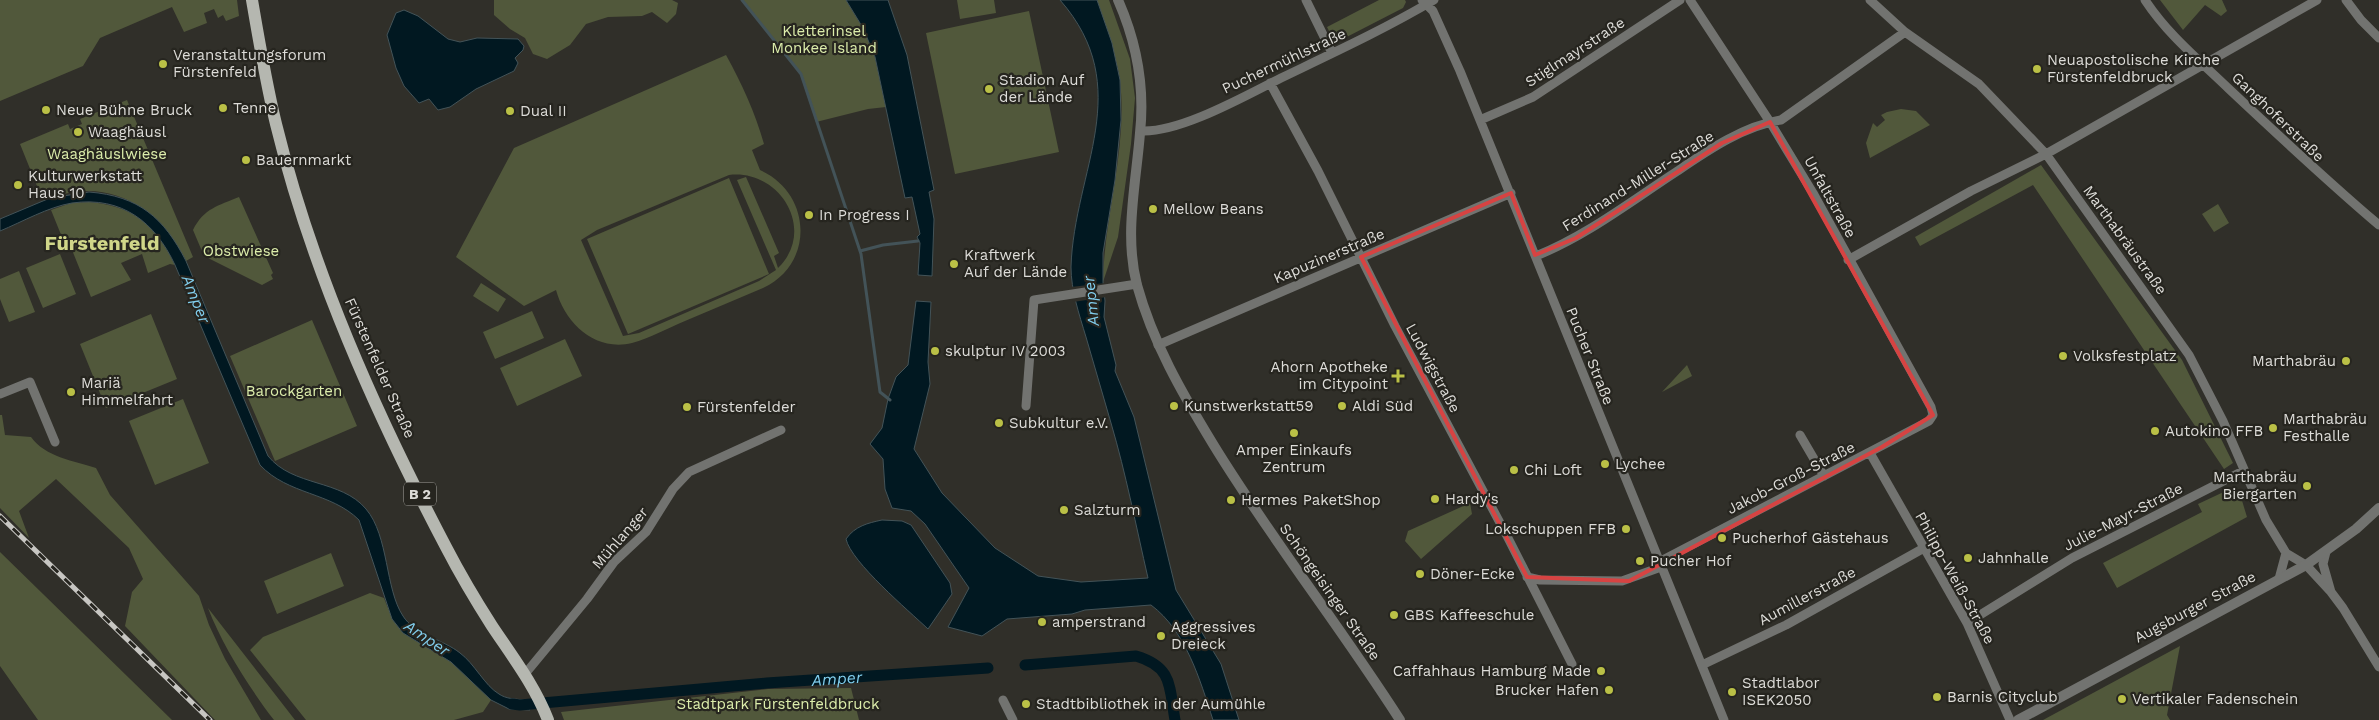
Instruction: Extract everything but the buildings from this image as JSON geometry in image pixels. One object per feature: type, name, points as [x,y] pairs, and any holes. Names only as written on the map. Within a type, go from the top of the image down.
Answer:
[{"type":"main road","name":"Fürstenfelder Straße","points":[[252,0],[276,125],[327,285],[384,420],[446,548],[491,624],[535,691],[546,715]]},
{"type":"street","name":"Schöngeisinger Straße","points":[[1118,0],[1132,35],[1138,61],[1142,95],[1131,230],[1137,284],[1158,345],[1178,385],[1237,482],[1400,720]]},
{"type":"street","points":[[1306,0],[1332,53]]},
{"type":"street","name":"Stiglmayrstraße","points":[[1480,120],[1533,97],[1680,0]]},
{"type":"street","name":"Unfaltstraße","points":[[1690,0],[1770,122],[1816,199],[1848,260],[1931,407],[1933,415]]},
{"type":"street","name":"Marthabräustraße","points":[[1870,0],[1905,32],[1979,84],[2046,154],[2189,356],[2224,421],[2243,471],[2266,520],[2286,552],[2306,565],[2331,592]]},
{"type":"street","name":"Ganghoferstraße","points":[[2145,0],[2168,32],[2202,65],[2319,174],[2379,225]]},
{"type":"street","points":[[1848,260],[1971,191],[2046,154],[2317,0]]},
{"type":"street","points":[[2346,0],[2361,20],[2379,38]]},
{"type":"street","name":"Puchermühlstraße","points":[[1140,131],[1162,131],[1270,84],[1427,2]]},
{"type":"street","name":"Pucher Straße","points":[[1427,2],[1436,18],[1480,120],[1724,720]]},
{"type":"street","name":"Ferdinand-Miller-Straße","points":[[1536,256],[1576,238],[1691,161],[1722,143],[1760,124],[1781,120],[1905,32]]},
{"type":"street","name":"Ludwigstraße","points":[[1270,84],[1572,664]]},
{"type":"street","name":"Kapuzinerstraße","points":[[1158,345],[1510,193]]},
{"type":"street","points":[[1026,406],[1034,300],[1137,284]]},
{"type":"street","points":[[0,394],[30,382],[55,442]]},
{"type":"street","name":"Jakob-Groß-Straße","points":[[1527,577],[1540,580],[1622,581],[1660,565],[1870,453],[1929,421],[1933,415]]},
{"type":"street","name":"Mühlanger","points":[[524,674],[587,599],[614,562],[650,527],[673,490],[689,472],[781,430]]},
{"type":"street","points":[[1800,436],[1824,476]]},
{"type":"street","name":"Philipp-Weiß-Straße","points":[[1870,453],[1968,623],[2010,720]]},
{"type":"street","name":"Julie-Mayr-Straße","points":[[1968,623],[2072,558],[2243,471]]},
{"type":"street","name":"Augsburger Straße","points":[[2018,720],[2306,565],[2326,552],[2379,508]]},
{"type":"street","name":"Aumillerstraße","points":[[1702,665],[1786,625],[1924,548]]},
{"type":"street","points":[[2279,579],[2286,552]]},
{"type":"street","points":[[2326,552],[2323,564],[2331,592],[2377,661]]},
{"type":"street","points":[[1004,700],[1013,720]]},
{"type":"highlighted area","points":[[1770,122],[1933,415],[1882,447],[1629,581],[1527,577],[1361,257],[1511,193],[1535,255],[1576,238],[1722,143]]},
{"type":"green space","points":[[0,0],[237,0],[239,16],[226,21],[223,15],[218,18],[214,9],[204,13],[207,23],[184,32],[172,7],[100,38],[83,66],[0,101]]},
{"type":"green space","points":[[494,0],[672,0],[678,3],[676,14],[667,23],[652,12],[642,16],[608,17],[586,24],[570,45],[547,59],[533,54],[525,38],[510,29],[494,15]]},
{"type":"green space","name":"Kletterinsel Monkee Island","points":[[742,0],[846,0],[863,28],[875,57],[886,107],[868,109],[816,122],[801,74]]},
{"type":"green space","points":[[957,0],[994,0],[996,13],[960,19]]},
{"type":"green space","points":[[1097,0],[1109,0],[1130,59],[1135,98],[1131,144],[1118,237],[1103,282],[1104,257],[1121,131],[1122,106],[1116,62]]},
{"type":"green space","points":[[1379,0],[1405,0],[1406,2],[1403,8],[1335,43],[1327,27]]},
{"type":"green space","points":[[2160,0],[2222,0],[2227,11],[2221,16],[2205,5],[2183,30]]},
{"type":"green space","points":[[1029,11],[1059,152],[955,174],[926,33]]},
{"type":"green space","points":[[726,55],[748,98],[764,144],[752,150],[760,170],[777,181],[790,195],[798,211],[799,246],[792,263],[780,277],[763,288],[639,341],[618,345],[594,339],[574,324],[560,302],[556,290],[524,306],[456,257],[514,148]],"holes":[[[729,175],[747,176],[764,182],[777,192],[787,205],[793,220],[794,237],[789,253],[778,268],[774,256],[779,253],[746,177],[737,180],[776,270],[759,281],[639,333],[623,336],[581,240],[597,230]]]},
{"type":"green space","name":"Waaghäuslwiese","points":[[127,100],[193,257],[186,261],[174,241],[160,224],[145,210],[127,200],[108,193],[88,191],[66,194],[43,201],[20,144],[68,124],[70,129],[82,124],[80,119]]},
{"type":"green space","points":[[1901,109],[1916,111],[1930,125],[1870,158],[1866,143],[1873,123],[1877,127],[1885,120],[1881,115]]},
{"type":"green space","points":[[2041,165],[2182,360],[2233,463],[2224,469],[2033,185],[1920,246],[1915,237]]},
{"type":"green space","points":[[729,178],[769,274],[628,334],[587,239]]},
{"type":"green space","name":"Obstwiese","points":[[239,197],[273,273],[271,275],[273,279],[262,285],[204,256],[193,230],[207,212]]},
{"type":"green space","points":[[89,202],[119,208],[142,220],[160,239],[175,265],[170,264],[148,273],[142,254],[121,263],[131,280],[91,297],[70,245],[66,247],[51,210],[71,203]]},
{"type":"green space","points":[[2218,204],[2229,223],[2214,232],[2202,214]]},
{"type":"green space","points":[[60,254],[76,294],[43,308],[26,268]]},
{"type":"green space","points":[[19,271],[35,312],[9,322],[0,299],[0,279]]},
{"type":"green space","points":[[481,283],[506,299],[498,312],[473,296]]},
{"type":"green space","points":[[532,311],[544,338],[495,359],[483,332]]},
{"type":"green space","points":[[151,314],[177,379],[106,408],[80,344]]},
{"type":"green space","name":"Barockgarten","points":[[312,320],[357,426],[275,461],[230,356]]},
{"type":"green space","points":[[565,339],[582,376],[517,406],[500,368]]},
{"type":"green space","points":[[1687,365],[1692,376],[1662,392]]},
{"type":"green space","points":[[183,399],[209,463],[155,485],[129,421]]},
{"type":"green space","points":[[0,415],[2,415],[5,435],[31,437],[37,444],[52,454],[96,468],[110,495],[199,596],[209,625],[225,659],[261,720],[215,720],[125,626],[132,592],[143,579],[129,548],[56,479],[19,511],[29,538],[0,508]]},
{"type":"green space","points":[[2230,489],[2240,494],[2247,517],[2117,588],[2103,563],[2202,512],[2198,504]]},
{"type":"green space","points":[[1470,503],[1472,514],[1421,559],[1405,541],[1408,531]]},
{"type":"green space","points":[[0,552],[172,720],[38,720],[0,666]]},
{"type":"green space","points":[[331,553],[344,586],[277,614],[264,581]]},
{"type":"green space","points":[[370,593],[384,598],[397,625],[404,633],[452,662],[491,700],[483,712],[454,720],[306,720],[250,650],[263,637]]},
{"type":"green space","points":[[208,608],[295,720],[274,720],[237,666]]},
{"type":"green space","points":[[2180,646],[2167,715],[2170,720],[2043,720]]},
{"type":"green space","name":"Stadtpark Fürstenfeldbruck","points":[[851,688],[859,720],[564,720],[561,712],[768,689]]},
{"type":"water","points":[[846,0],[888,0],[907,55],[934,190],[929,192],[934,219],[932,276],[918,275],[920,243],[917,237],[920,234],[912,197],[905,198],[875,57],[863,28]]},
{"type":"water","points":[[1060,0],[1097,0],[1112,43],[1120,80],[1121,120],[1115,180],[1103,253],[1104,317],[1116,365],[1115,371],[1134,417],[1176,590],[1221,664],[1239,720],[1213,720],[1197,673],[1183,642],[1174,628],[1151,605],[1007,619],[982,636],[948,627],[969,588],[925,524],[911,511],[892,508],[885,489],[883,459],[870,444],[882,428],[888,399],[896,377],[908,365],[916,301],[931,302],[928,362],[930,384],[914,449],[942,493],[995,548],[1038,576],[1081,582],[1148,578],[1121,461],[1072,284],[1071,267],[1075,231],[1096,130],[1098,98],[1095,65],[1083,33]]},
{"type":"water","points":[[404,10],[418,16],[448,39],[460,42],[477,38],[518,39],[524,46],[523,50],[515,58],[518,63],[514,71],[476,89],[450,107],[438,110],[429,99],[419,103],[404,86],[396,68],[387,35],[396,13]]},
{"type":"water","points":[[89,192],[107,194],[136,204],[159,221],[169,233],[186,261],[268,456],[278,466],[290,473],[344,492],[356,499],[366,509],[379,533],[397,605],[408,622],[414,628],[460,653],[494,690],[511,699],[524,700],[530,710],[509,709],[491,700],[451,662],[403,633],[392,619],[359,520],[336,504],[283,482],[271,475],[260,465],[175,265],[158,236],[147,225],[135,215],[121,208],[90,202],[63,205],[0,231],[0,219],[50,198]]},
{"type":"water","points":[[882,520],[902,521],[911,525],[950,583],[952,594],[928,629],[869,573],[850,549],[846,539],[850,535],[858,528]]},
{"type":"pier","points":[[1105,283],[1107,297],[1073,302],[1071,287]]},
{"type":"waterway","name":"Amper","points":[[742,0],[801,74],[861,254],[880,392],[890,400]]},
{"type":"waterway","points":[[860,251],[883,245],[918,241]]},
{"type":"waterway","name":"Amper","points":[[1025,665],[1136,656],[1157,666],[1163,672],[1170,688],[1175,720]]},
{"type":"waterway","name":"Amper","points":[[512,704],[520,705],[767,683],[988,668]]},
{"type":"railway","points":[[0,516],[210,720]]},
{"type":"place","name":"Veranstaltungsforum Fürstenfeld","points":[[163,64]]},
{"type":"place","name":"Neuapostolische Kirche Fürstenfeldbruck","points":[[2037,69]]},
{"type":"place","name":"Stadion Auf der Lände","points":[[989,89]]},
{"type":"place","name":"Tenne","points":[[223,108]]},
{"type":"place","name":"Neue Bühne Bruck","points":[[46,110]]},
{"type":"place","name":"Dual II","points":[[510,111]]},
{"type":"place","name":"Waaghäusl","points":[[78,132]]},
{"type":"place","name":"Bauernmarkt","points":[[246,160]]},
{"type":"place","name":"Kulturwerkstatt Haus 10","points":[[18,185]]},
{"type":"place","name":"Mellow Beans","points":[[1153,209]]},
{"type":"place","name":"In Progress I","points":[[809,215]]},
{"type":"place","name":"Kraftwerk Auf der Lände","points":[[954,264]]},
{"type":"place","name":"skulptur IV 2003","points":[[935,351]]},
{"type":"place","name":"Volksfestplatz","points":[[2063,356]]},
{"type":"place","name":"Marthabräu","points":[[2346,361]]},
{"type":"place","name":"Ahorn Apotheke im Citypoint","points":[[1398,376]]},
{"type":"place","name":"Mariä Himmelfahrt","points":[[71,392]]},
{"type":"place","name":"Kunstwerkstatt59","points":[[1174,406]]},
{"type":"place","name":"Aldi Süd","points":[[1342,406]]},
{"type":"place","name":"Fürstenfelder","points":[[687,407]]},
{"type":"place","name":"Subkultur e.V.","points":[[999,423]]},
{"type":"place","name":"Marthabräu Festhalle","points":[[2273,428]]},
{"type":"place","name":"Autokino FFB","points":[[2155,431]]},
{"type":"place","name":"Amper Einkaufs Zentrum","points":[[1294,433]]},
{"type":"place","name":"Lychee","points":[[1605,464]]},
{"type":"place","name":"Chi Loft","points":[[1514,470]]},
{"type":"place","name":"Marthabräu Biergarten","points":[[2307,486]]},
{"type":"place","name":"Hardy's","points":[[1435,499]]},
{"type":"place","name":"Hermes PaketShop","points":[[1231,500]]},
{"type":"place","name":"Salzturm","points":[[1064,510]]},
{"type":"place","name":"Lokschuppen FFB","points":[[1626,529]]},
{"type":"place","name":"Pucherhof Gästehaus","points":[[1722,538]]},
{"type":"place","name":"Jahnhalle","points":[[1968,558]]},
{"type":"place","name":"Pucher Hof","points":[[1640,561]]},
{"type":"place","name":"Döner-Ecke","points":[[1420,574]]},
{"type":"place","name":"GBS Kaffeeschule","points":[[1394,615]]},
{"type":"place","name":"amperstrand","points":[[1042,622]]},
{"type":"place","name":"Aggressives Dreieck","points":[[1161,636]]},
{"type":"place","name":"Caffahhaus Hamburg Made","points":[[1601,671]]},
{"type":"place","name":"Brucker Hafen","points":[[1609,690]]},
{"type":"place","name":"Stadtlabor ISEK2050","points":[[1732,692]]},
{"type":"place","name":"Barnis Cityclub","points":[[1937,697]]},
{"type":"place","name":"Vertikaler Fadenschein","points":[[2122,699]]},
{"type":"place","name":"Stadtbibliothek in der Aumühle","points":[[1026,704]]},
{"type":"district","name":"Fürstenfeld","points":[[102,243]]}]
